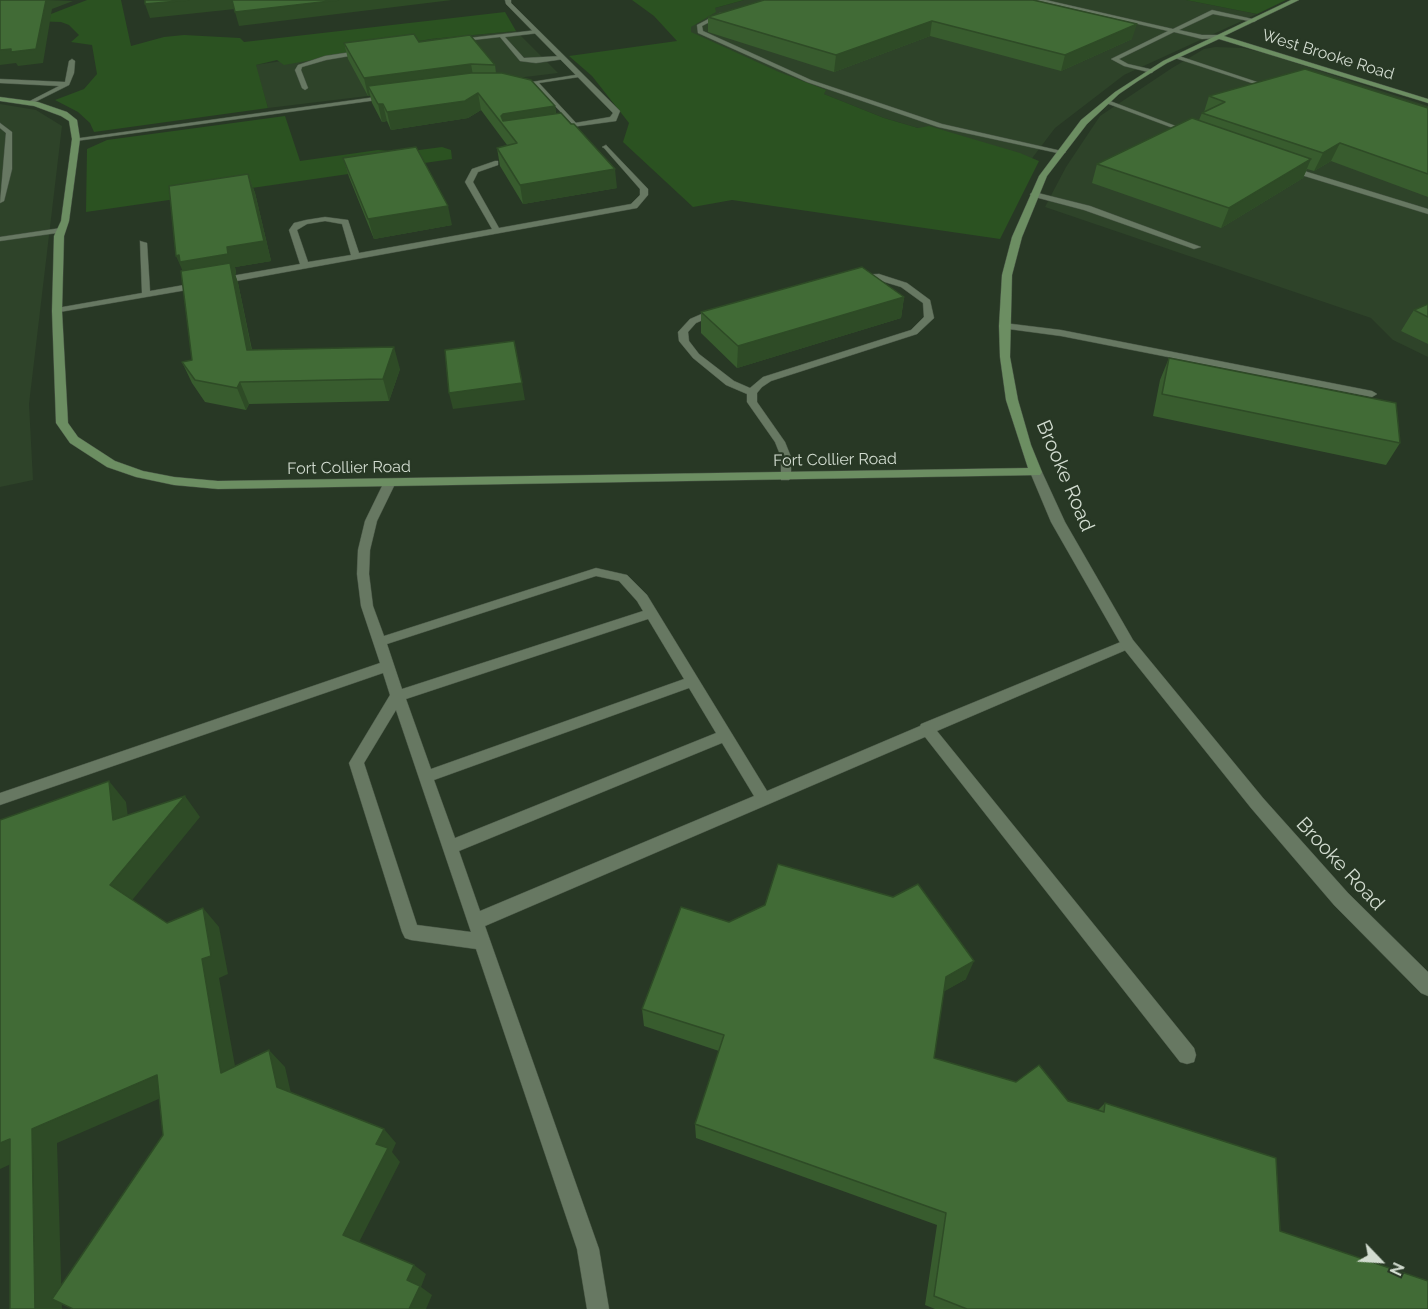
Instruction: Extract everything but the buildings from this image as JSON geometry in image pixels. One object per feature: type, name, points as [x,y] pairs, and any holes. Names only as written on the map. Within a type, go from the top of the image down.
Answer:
[{"type":"street","points":[[508,0],[617,113],[612,119],[606,121],[575,125]]},
{"type":"street","name":"Brooke Road","points":[[1296,0],[1152,70],[1117,93],[1084,122],[1043,176],[1017,237],[1007,275],[1005,357],[1012,400],[1024,445],[1058,522],[1128,644],[1257,803],[1341,899],[1428,986]]},
{"type":"street","name":"West Brooke Road","points":[[1219,37],[1428,100]]},
{"type":"street","points":[[0,99],[29,103],[64,114],[73,120],[76,139]]},
{"type":"street","name":"Fort Collier Road","points":[[76,139],[65,222],[61,230],[57,311],[63,423],[75,440],[88,452],[111,464],[140,474],[174,481],[218,485],[785,478],[1036,472]]},
{"type":"lane","points":[[1039,0],[1202,37],[1219,37]]},
{"type":"lane","points":[[1152,70],[1126,65],[1114,59],[1212,12],[1254,20]]},
{"type":"lane","points":[[726,13],[702,23],[699,26],[700,32],[809,81],[917,119],[980,136],[1062,152]]},
{"type":"lane","points":[[447,41],[537,32]]},
{"type":"lane","points":[[501,35],[522,60],[562,58]]},
{"type":"lane","points":[[305,88],[298,70],[300,66],[325,58],[374,50]]},
{"type":"lane","points":[[1177,57],[1272,88]]},
{"type":"lane","points":[[29,103],[67,84],[72,61]]},
{"type":"lane","points":[[509,86],[579,75]]},
{"type":"lane","points":[[0,81],[67,84]]},
{"type":"lane","points":[[536,82],[575,125]]},
{"type":"lane","points":[[76,139],[404,95]]},
{"type":"lane","points":[[1108,102],[1198,135]]},
{"type":"lane","points":[[0,125],[9,132],[8,169],[0,201]]},
{"type":"lane","points":[[564,127],[575,125]]},
{"type":"lane","points":[[57,311],[634,206],[644,195],[644,189],[606,147]]},
{"type":"lane","points":[[495,163],[475,171],[469,182],[497,231]]},
{"type":"lane","points":[[1275,164],[1428,212]]},
{"type":"lane","points":[[1034,194],[1087,208],[1197,247]]},
{"type":"lane","points":[[305,266],[293,230],[297,225],[306,222],[325,219],[345,222],[356,257]]},
{"type":"lane","points":[[0,239],[61,230]]},
{"type":"lane","points":[[143,243],[146,294]]},
{"type":"lane","points":[[785,478],[786,457],[780,442],[752,402],[752,393],[758,385],[767,379],[914,332],[929,318],[927,302],[904,285],[879,277],[847,280]]},
{"type":"lane","points":[[731,307],[693,321],[683,332],[684,341],[696,356],[730,383],[752,393]]},
{"type":"lane","points":[[1004,326],[1061,333],[1372,394]]},
{"type":"lane","points":[[389,484],[371,521],[364,550],[363,574],[367,606],[588,1249],[598,1309]]},
{"type":"lane","points":[[379,642],[596,572],[623,578],[642,598],[763,798]]},
{"type":"lane","points":[[484,942],[411,932],[356,763],[397,696],[651,613]]},
{"type":"lane","points":[[477,921],[1128,644]]},
{"type":"lane","points":[[0,799],[387,666]]},
{"type":"lane","points":[[426,777],[693,681]]},
{"type":"lane","points":[[926,728],[1186,1055]]},
{"type":"lane","points":[[451,847],[725,735]]},
{"type":"shaded area","points":[[744,0],[1186,0],[1257,14],[1124,75],[1055,128],[1030,161],[884,118],[733,58],[678,31],[715,8]]},
{"type":"shaded area","points":[[516,31],[558,73],[268,108],[255,65],[431,39]]},
{"type":"shaded area","points":[[1243,48],[1268,54],[1428,106],[1428,357],[1393,340],[1371,318],[1045,207],[1066,167],[1100,116],[1172,68],[1204,49]]},
{"type":"shaded area","points":[[0,104],[36,110],[62,126],[29,404],[33,480],[0,487]]},
{"type":"green space","points":[[87,0],[121,0],[131,46],[164,37],[184,35],[240,38],[244,42],[505,12],[516,31],[431,39],[284,65],[277,60],[256,65],[268,108],[94,132],[90,123],[78,112],[55,100],[84,89],[97,74],[92,45],[71,42],[79,35],[69,25],[61,22],[0,20],[51,14]]},
{"type":"green space","points":[[632,0],[744,0],[715,8],[716,12],[691,27],[691,32],[779,72],[826,90],[824,94],[884,118],[918,128],[929,126],[1020,153],[1039,161],[1000,239],[732,200],[693,207],[623,142],[629,123],[592,76],[569,56],[677,41],[654,16]]},
{"type":"green space","points":[[1186,0],[1286,0],[1257,14]]},
{"type":"green space","points":[[285,116],[300,161],[378,150],[404,152],[442,147],[451,150],[452,159],[86,212],[87,149],[107,140]]}]
